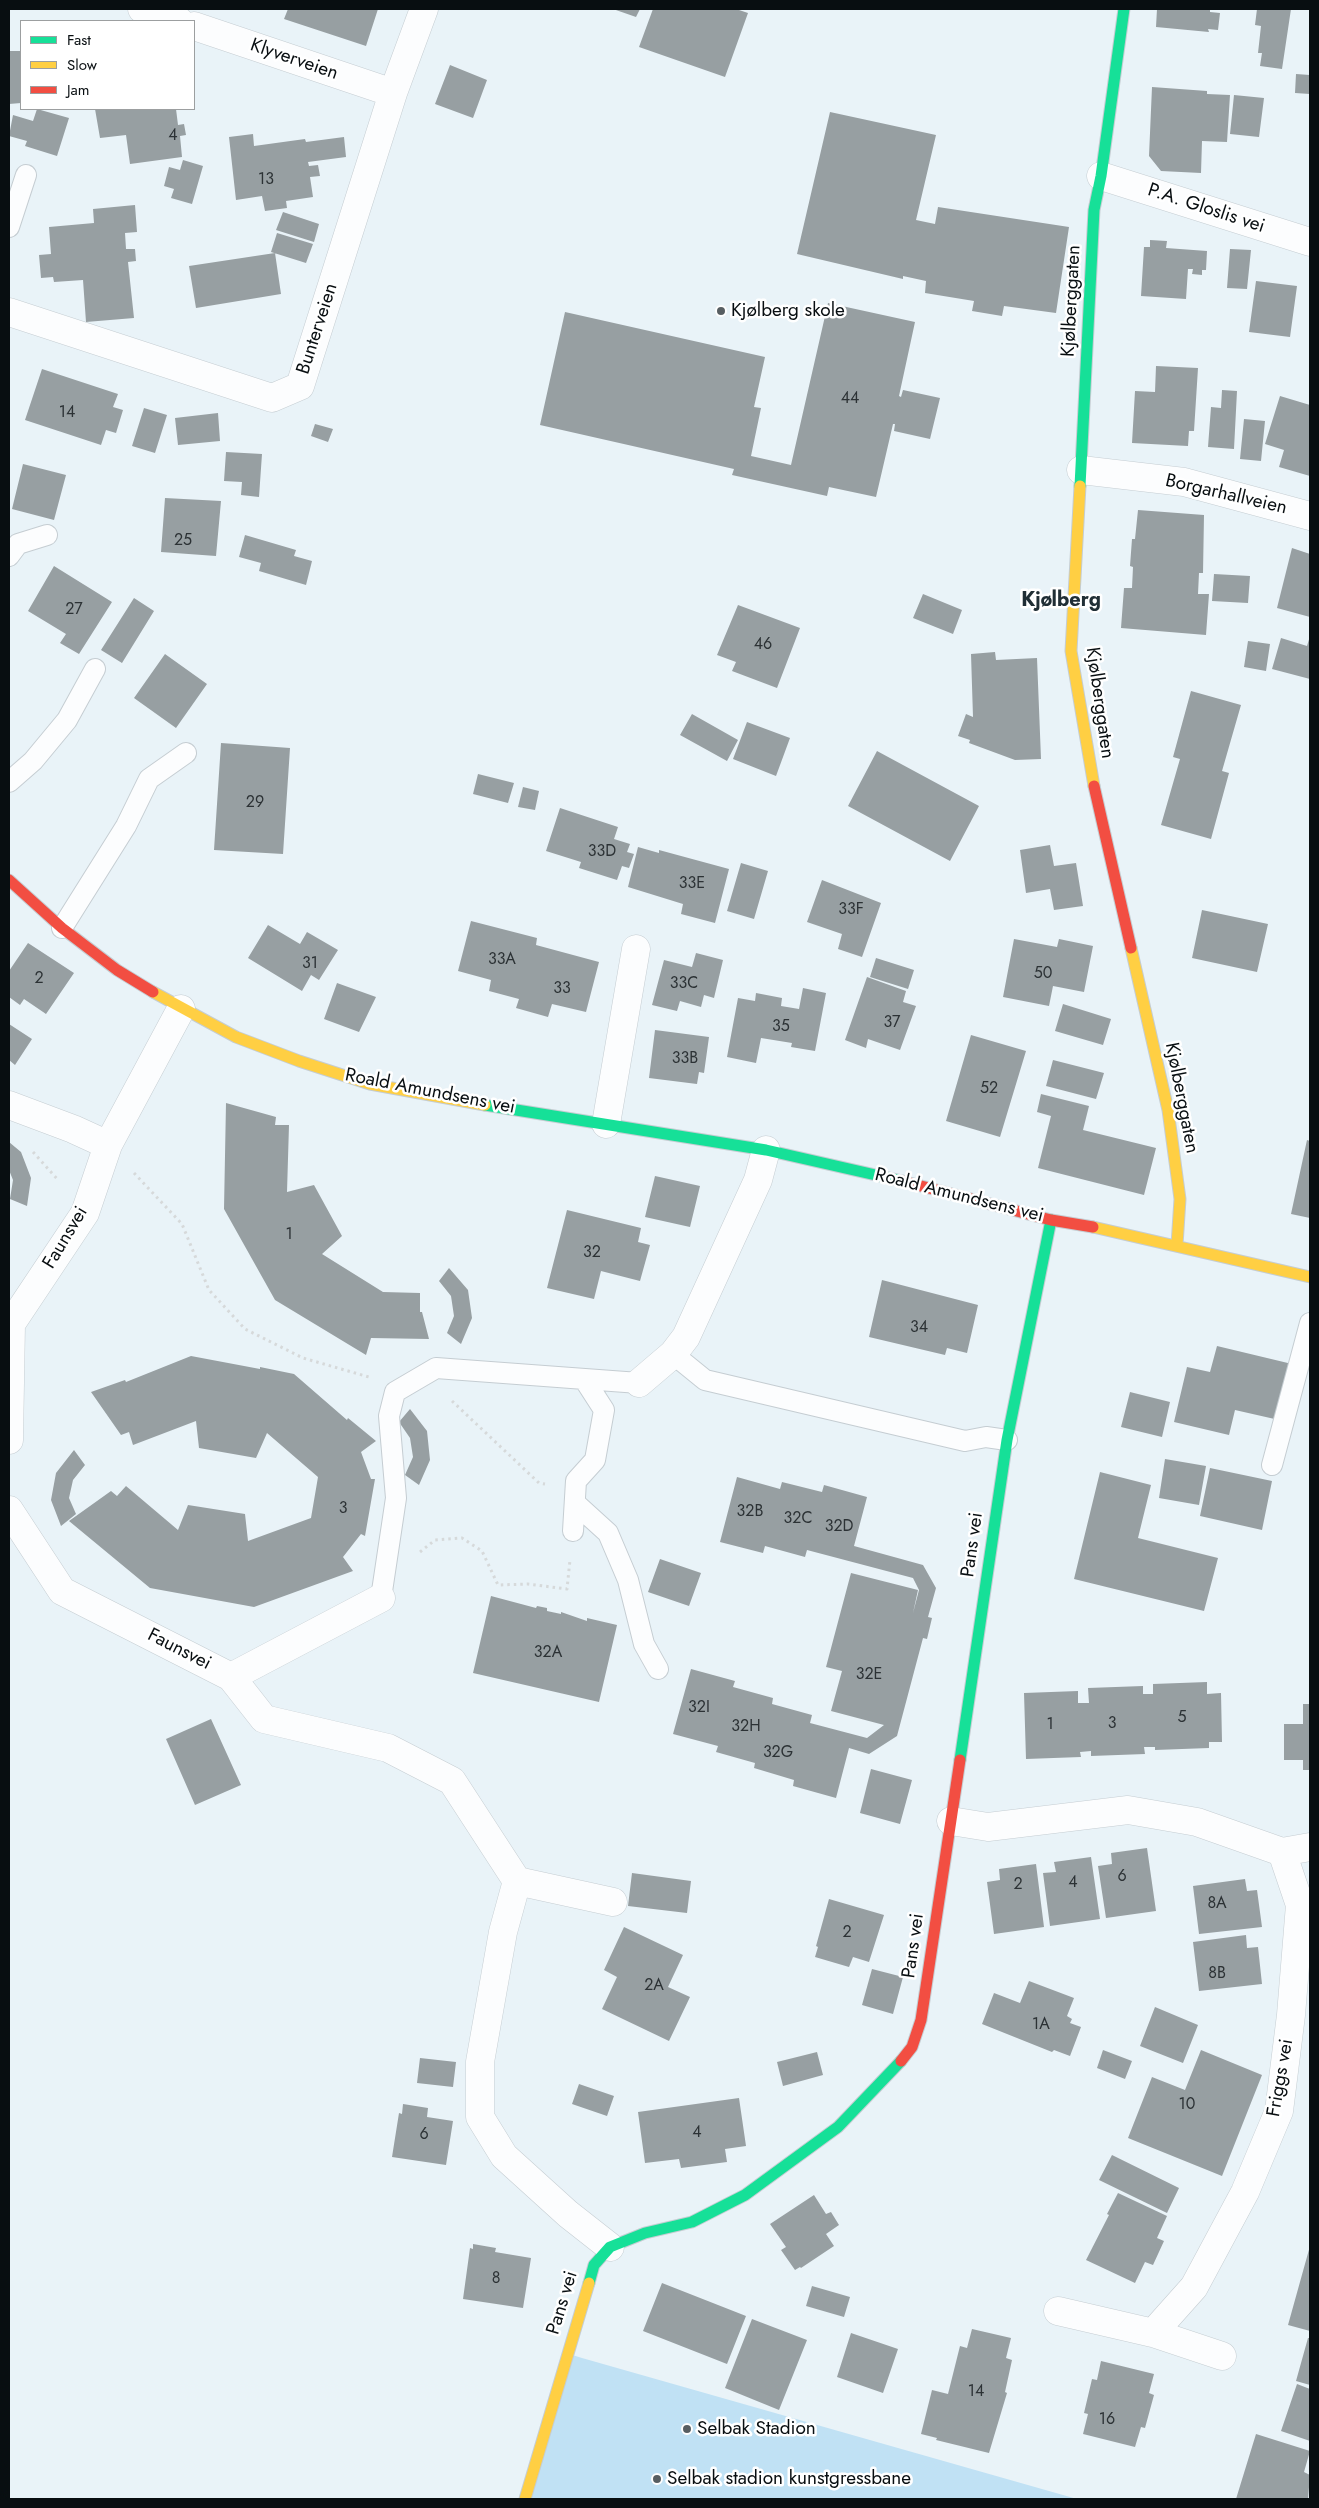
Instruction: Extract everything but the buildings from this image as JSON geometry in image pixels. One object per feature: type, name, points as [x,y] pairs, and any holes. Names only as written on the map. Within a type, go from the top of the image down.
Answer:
[{"type":"street","points":[[142,9],[176,20]]},
{"type":"street","name":"Bunterveien","points":[[9,312],[272,398],[300,386],[393,93],[424,9]]},
{"type":"street","name":"Kjølberggaten","points":[[1124,9],[1101,176],[1094,210],[1071,651],[1092,773],[1168,1110],[1180,1199],[1177,1246]]},
{"type":"street","name":"Klyverveien","points":[[195,26],[393,93]]},
{"type":"street","name":"P.A. Gloslis vei","points":[[1101,176],[1310,242]]},
{"type":"street","name":"Borgarhallveien","points":[[1081,470],[1184,482],[1310,516]]},
{"type":"street","name":"Roald Amundsens vei","points":[[9,880],[62,928],[117,970],[181,1008],[236,1037],[299,1061],[370,1084],[451,1100],[766,1150],[958,1194],[1051,1220],[1177,1246],[1310,1277]]},
{"type":"street","points":[[606,1124],[636,949]]},
{"type":"street","name":"Faunsvei","points":[[9,1440],[10,1324],[85,1213],[108,1145],[181,1008]]},
{"type":"street","points":[[9,1105],[108,1145]]},
{"type":"street","points":[[639,1383],[673,1354],[686,1337],[758,1180],[766,1150]]},
{"type":"street","name":"Pans vei","points":[[525,2499],[594,2265],[610,2247],[645,2233],[692,2222],[745,2195],[838,2127],[894,2070],[912,2047],[921,2020],[1006,1440],[1051,1220]]},
{"type":"street","name":"Faunsvei","points":[[9,1510],[62,1591],[231,1677],[382,1591]]},
{"type":"street","points":[[231,1677],[264,1719],[388,1748],[452,1781],[517,1881],[613,1902]]},
{"type":"street","points":[[951,1821],[988,1827],[1128,1810],[1198,1822],[1282,1852],[1310,1847]]},
{"type":"street","name":"Friggs vei","points":[[1152,2333],[1194,2287],[1245,2192],[1279,2110],[1291,2015],[1300,1905],[1282,1852]]},
{"type":"street","points":[[517,1881],[503,1932],[480,2062],[480,2117],[504,2156],[568,2214],[610,2247]]},
{"type":"street","points":[[1058,2311],[1152,2333],[1222,2356]]},
{"type":"lane","points":[[9,227],[26,175]]},
{"type":"lane","points":[[9,556],[18,544],[47,535]]},
{"type":"lane","points":[[9,782],[33,761],[67,720],[95,668]]},
{"type":"lane","points":[[62,928],[126,826],[149,779],[186,753]]},
{"type":"lane","points":[[1272,1465],[1310,1323]]},
{"type":"lane","points":[[673,1354],[705,1380],[965,1440],[986,1437],[1006,1440]]},
{"type":"lane","points":[[382,1591],[396,1498],[389,1416],[395,1392],[436,1368],[639,1383]]},
{"type":"lane","points":[[573,1531],[576,1481],[596,1460],[604,1410],[584,1379]]},
{"type":"lane","points":[[575,1497],[608,1533],[628,1580],[644,1644],[658,1669]]},
{"type":"path","points":[[108,1145],[182,1224],[208,1290],[245,1329],[303,1358],[375,1379],[395,1392]]},
{"type":"path","points":[[28,1147],[65,1186],[85,1213]]},
{"type":"path","points":[[424,1375],[539,1483],[575,1497]]},
{"type":"path","points":[[382,1591],[435,1540],[462,1538],[482,1551],[498,1585],[528,1584],[567,1589],[573,1531]]},
{"type":"shaded area","name":"Selbak Stadion","points":[[566,2353],[582,2358],[1077,2499],[525,2499]]},
{"type":"traffic: fast","points":[[1080,486],[1094,210],[1101,176],[1124,9]]},
{"type":"traffic: fast","points":[[485,1105],[766,1150],[902,1181]]},
{"type":"traffic: fast","points":[[960,1760],[1007,1440],[1051,1220]]},
{"type":"traffic: fast","points":[[589,2283],[594,2265],[610,2247],[645,2233],[692,2222],[745,2195],[838,2127],[901,2061]]},
{"type":"traffic: slow","points":[[1080,486],[1071,651],[1094,786]]},
{"type":"traffic: slow","points":[[1131,948],[1168,1110],[1180,1199],[1177,1245]]},
{"type":"traffic: slow","points":[[153,992],[236,1037],[299,1061],[370,1084],[485,1105]]},
{"type":"traffic: slow","points":[[1093,1227],[1310,1277]]},
{"type":"traffic: slow","points":[[525,2499],[589,2283]]},
{"type":"traffic: jam","points":[[1094,786],[1131,948]]},
{"type":"traffic: jam","points":[[9,880],[62,928],[117,970],[153,992]]},
{"type":"traffic: jam","points":[[902,1181],[1051,1220],[1093,1227]]},
{"type":"traffic: jam","points":[[901,2061],[912,2047],[921,2020],[960,1760]]},
{"type":"place","name":"Kjølberg skole","points":[[721,311]]},
{"type":"place","name":"Selbak Stadion","points":[[687,2429]]},
{"type":"place","name":"Selbak stadion kunstgressbane","points":[[657,2479]]},
{"type":"district","name":"Kjølberg","points":[[1061,601]]}]
